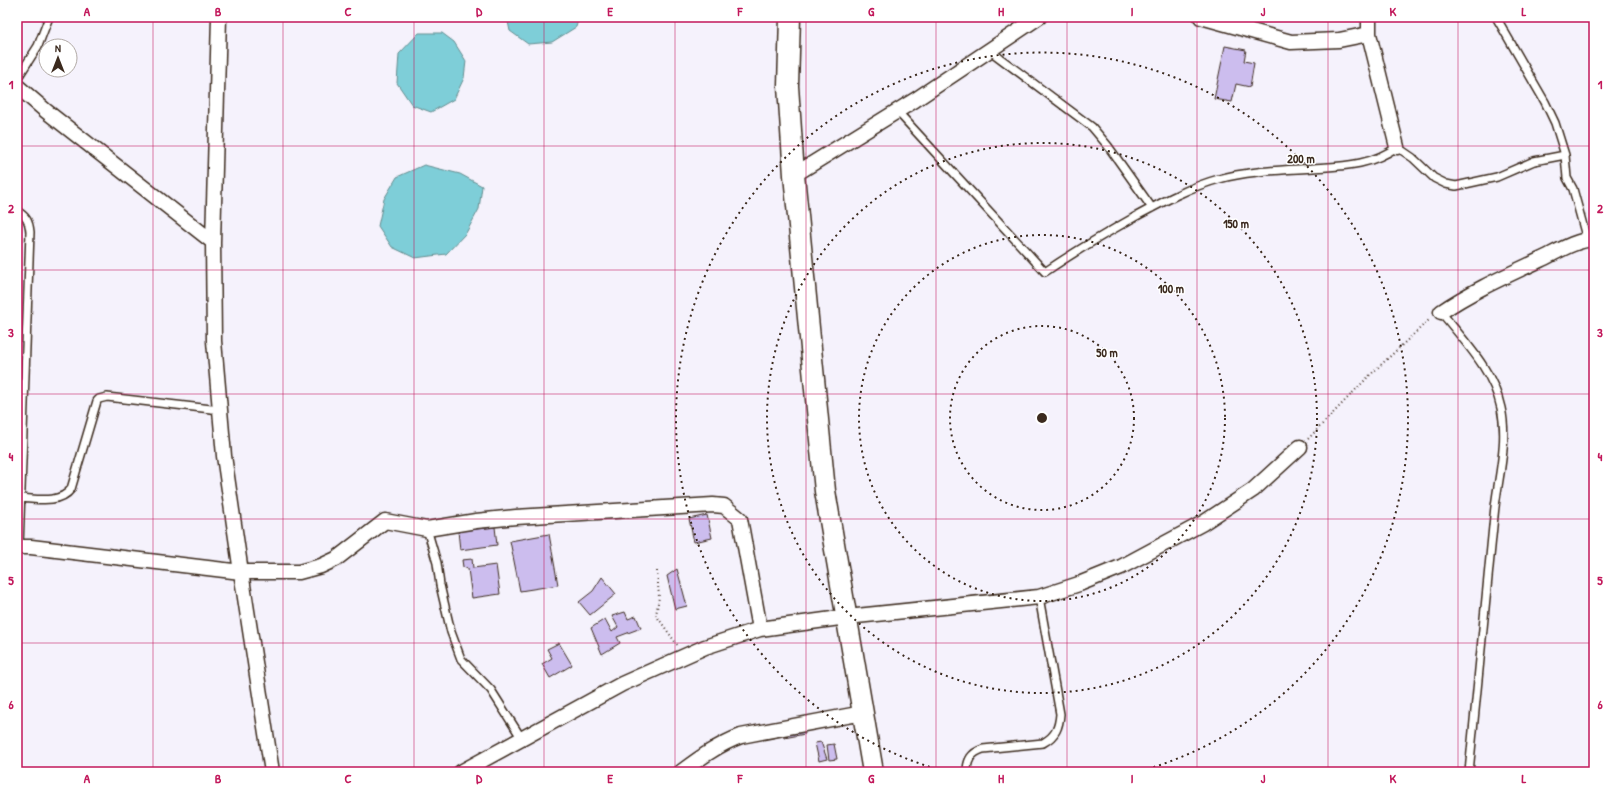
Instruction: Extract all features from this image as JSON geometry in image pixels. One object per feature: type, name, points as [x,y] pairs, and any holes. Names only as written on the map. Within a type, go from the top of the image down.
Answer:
[{"type":"main road","points":[[790,17],[788,86],[794,175],[825,491],[873,772]]},
{"type":"street","points":[[219,17],[213,242],[214,341],[224,456],[270,770]]},
{"type":"street","points":[[794,175],[898,111],[1040,17]]},
{"type":"street","points":[[1201,17],[1223,20],[1292,42],[1339,40],[1370,34]]},
{"type":"street","points":[[1369,17],[1370,34],[1397,147]]},
{"type":"street","points":[[17,86],[52,116],[213,242]]},
{"type":"street","points":[[1441,312],[1458,301],[1516,270],[1590,240]]},
{"type":"street","points":[[461,772],[622,684],[705,647],[760,629],[847,617],[1039,596],[1079,584],[1122,567],[1203,523],[1253,490],[1300,447]]},
{"type":"street","points":[[18,547],[31,547],[240,572],[299,572],[321,566],[336,559],[385,521],[427,529],[476,521],[516,517],[724,506],[740,519],[760,629]]},
{"type":"street","points":[[681,772],[730,740],[741,736],[863,713]]},
{"type":"lane","points":[[17,79],[38,46],[49,17]]},
{"type":"lane","points":[[1496,17],[1545,102],[1555,123],[1565,156],[1567,178],[1573,188],[1590,240]]},
{"type":"lane","points":[[989,50],[1092,127],[1108,146],[1152,208]]},
{"type":"lane","points":[[898,111],[1045,272],[1080,248],[1152,208],[1196,186],[1220,178],[1275,171],[1362,164],[1387,154],[1397,147],[1413,158],[1434,178],[1446,184],[1456,186],[1497,176],[1534,161],[1565,156]]},
{"type":"lane","points":[[17,210],[24,215],[29,222],[30,232],[18,547]]},
{"type":"lane","points":[[1441,312],[1482,364],[1492,380],[1501,409],[1502,424],[1503,446],[1494,520],[1469,772]]},
{"type":"lane","points":[[20,498],[54,500],[67,495],[71,489],[96,401],[99,399],[107,397],[220,410]]},
{"type":"lane","points":[[427,529],[437,563],[451,632],[461,659],[491,690],[522,738]]},
{"type":"lane","points":[[967,772],[969,759],[973,753],[978,750],[1043,743],[1050,739],[1057,730],[1060,714],[1039,596]]},
{"type":"path","points":[[1300,447],[1375,370],[1426,322],[1441,312]]},
{"type":"path","points":[[657,571],[659,597],[656,615],[680,648]]},
{"type":"water","points":[[507,17],[579,17],[576,27],[552,42],[528,44],[510,31]]},
{"type":"water","points":[[419,33],[442,33],[454,42],[466,61],[464,78],[454,99],[431,112],[412,105],[397,83],[399,54]]},
{"type":"water","points":[[424,165],[460,174],[482,186],[479,209],[466,233],[446,254],[415,258],[392,247],[378,226],[384,199],[397,177]]},
{"type":"building","points":[[1225,46],[1246,50],[1244,61],[1254,63],[1250,87],[1236,84],[1232,102],[1214,99]]},
{"type":"building","points":[[707,515],[712,538],[694,542],[689,519]]},
{"type":"building","points":[[495,527],[497,545],[460,550],[458,531]]},
{"type":"building","points":[[549,534],[558,585],[520,591],[510,541]]},
{"type":"building","points":[[472,559],[473,568],[496,565],[500,594],[472,598],[468,569],[463,567],[462,560]]},
{"type":"building","points":[[677,569],[687,606],[675,609],[667,576]]},
{"type":"building","points":[[602,577],[616,594],[590,615],[579,602],[593,591]]},
{"type":"building","points":[[625,612],[628,619],[636,616],[641,628],[617,637],[620,643],[602,654],[591,628],[605,619],[612,632],[618,627],[612,616]]},
{"type":"building","points":[[559,643],[572,665],[550,678],[542,664],[552,658],[547,649]]},
{"type":"building","points":[[804,728],[805,734],[784,738],[782,732]]},
{"type":"building","points":[[821,742],[827,759],[819,761],[815,743]]},
{"type":"building","points":[[834,744],[837,759],[829,760],[827,745]]}]
